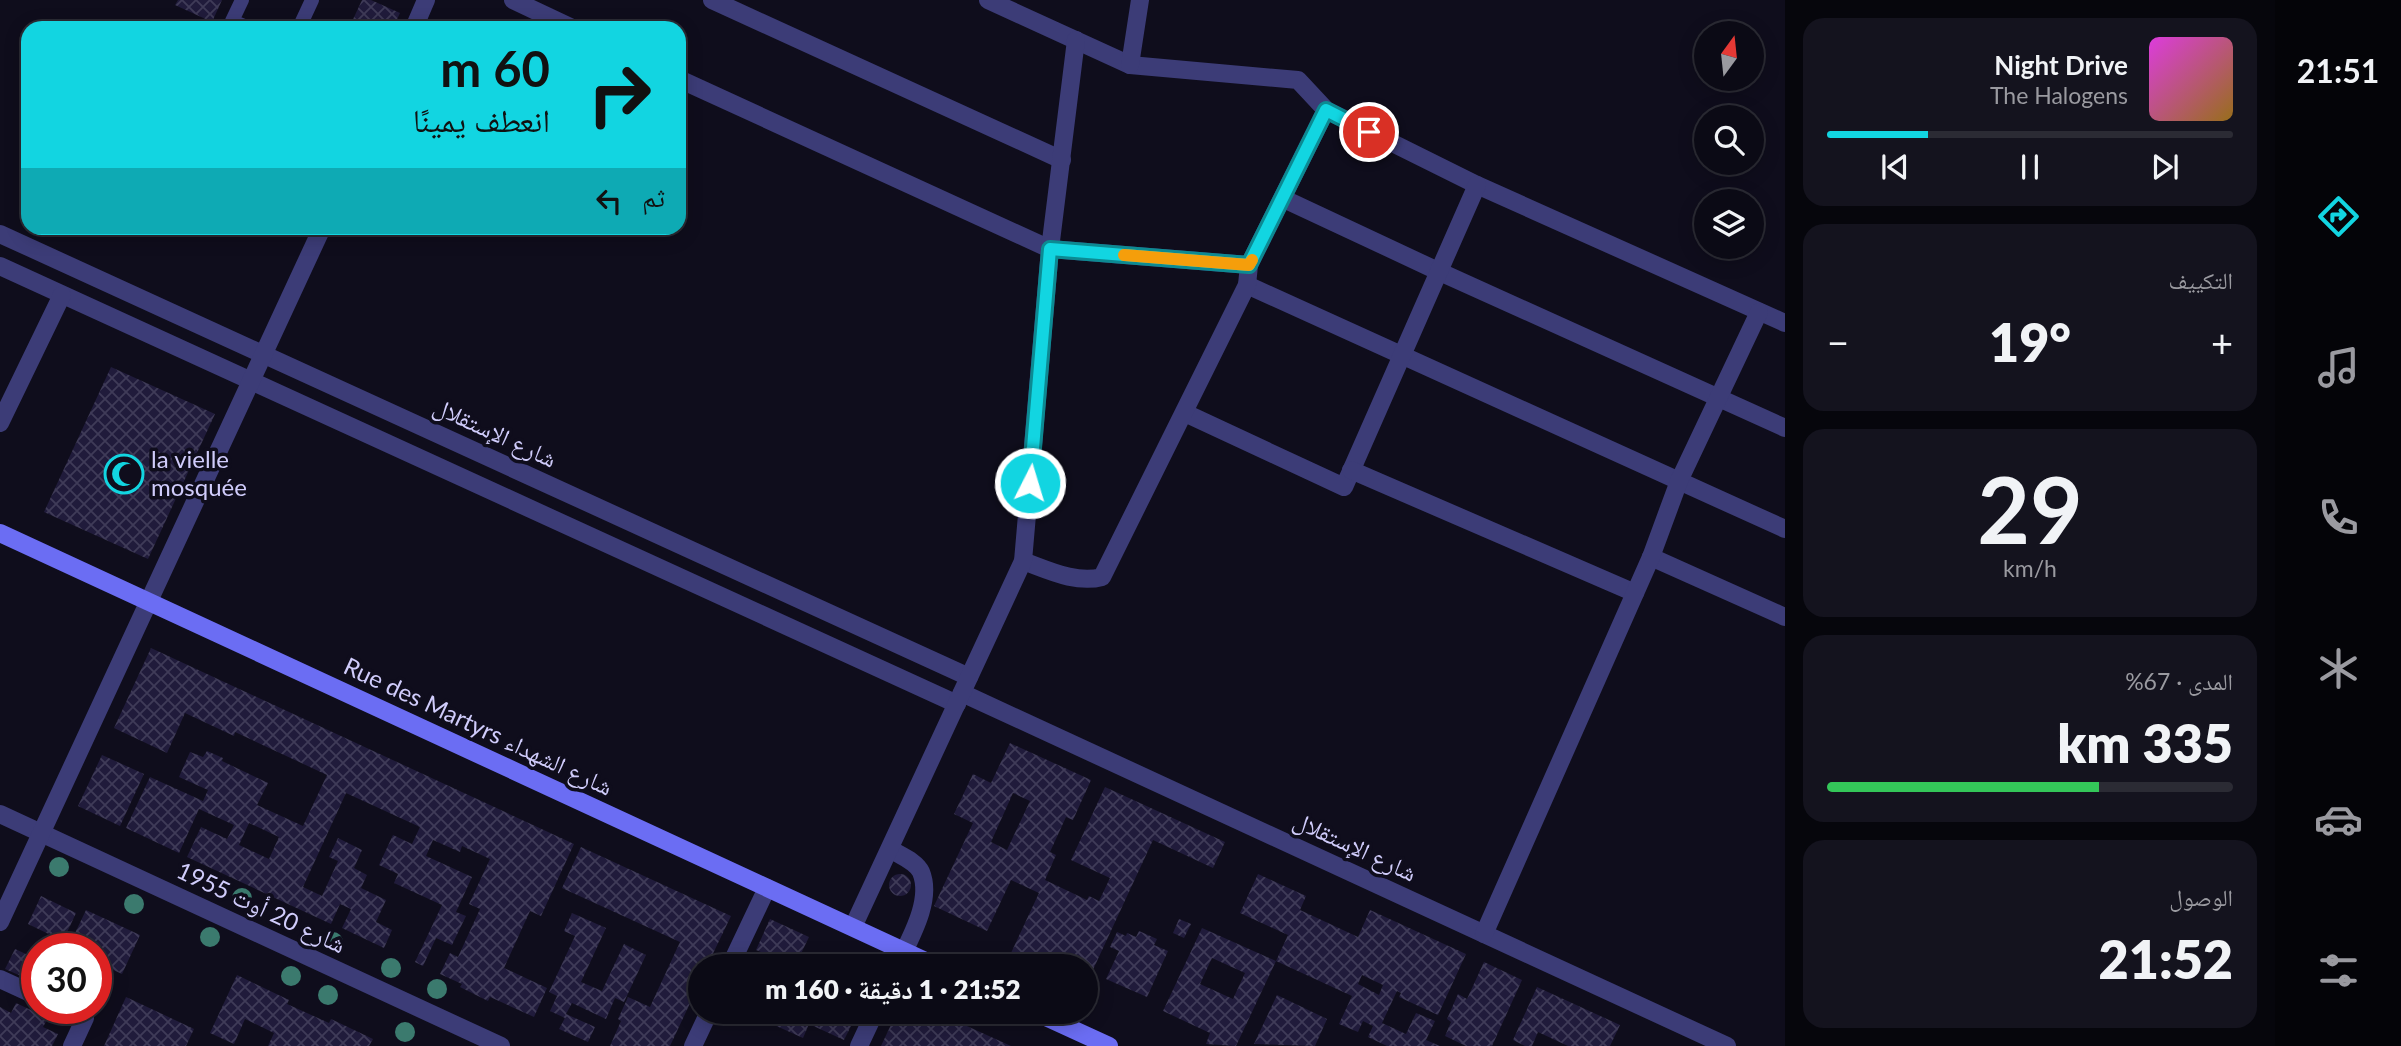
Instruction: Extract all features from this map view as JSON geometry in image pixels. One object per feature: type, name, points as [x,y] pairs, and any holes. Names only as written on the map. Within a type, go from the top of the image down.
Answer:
[{"type":"main road","name":"Rue des Martyrs شارع الشهداء","points":[[0,533],[853,927],[894,954]]},
{"type":"main road","points":[[1061,1024],[1109,1046]]},
{"type":"street","points":[[417,21],[426,0]]},
{"type":"street","points":[[513,0],[557,21]]},
{"type":"street","points":[[712,0],[1062,160]]},
{"type":"street","points":[[988,0],[1130,65],[1298,80],[1326,110],[1478,185],[1785,323]]},
{"type":"street","points":[[1130,65],[1140,0]]},
{"type":"street","points":[[853,927],[1023,561],[1050,249],[1076,40]]},
{"type":"street","points":[[686,82],[1050,249],[1249,265]]},
{"type":"street","points":[[1023,561],[1089,581],[1102,577],[1247,285],[1249,265],[1326,110]]},
{"type":"street","points":[[1185,413],[1344,487],[1478,185]]},
{"type":"street","points":[[1283,199],[1785,428]]},
{"type":"street","name":"شارع الإستقلال","points":[[0,233],[264,354],[963,691],[1727,1046]]},
{"type":"street","points":[[0,922],[319,235]]},
{"type":"street","name":"شارع الإستقلال","points":[[0,266],[251,381],[963,691]]},
{"type":"street","points":[[1247,285],[1785,529]]},
{"type":"street","points":[[0,423],[62,295]]},
{"type":"street","points":[[1484,934],[1651,557],[1679,481],[1759,312]]},
{"type":"street","points":[[1351,470],[1635,593]]},
{"type":"street","points":[[1651,557],[1785,617]]},
{"type":"street","name":"شارع 20 أوت 1955","points":[[0,814],[501,1046]]},
{"type":"street","points":[[890,849],[910,860],[921,871],[925,902],[902,954]]},
{"type":"street","points":[[736,954],[767,888]]},
{"type":"street","points":[[0,979],[21,989]]},
{"type":"street","points":[[72,1046],[82,1024]]},
{"type":"street","points":[[693,1046],[703,1024]]},
{"type":"street","points":[[859,1046],[869,1024]]},
{"type":"lane","points":[[233,21],[242,0]]},
{"type":"lane","points":[[302,21],[312,0]]},
{"type":"building","points":[[178,0],[222,0],[212,21],[175,5]]},
{"type":"building","points":[[362,0],[371,0],[400,13],[396,21],[352,21]]},
{"type":"building","name":"la vielle mosquée","points":[[111,367],[215,414],[148,559],[44,512]]},
{"type":"building","points":[[151,648],[574,844],[541,916],[530,911],[504,968],[547,988],[534,1017],[490,997],[488,1001],[440,974],[450,953],[458,957],[480,909],[469,904],[490,859],[462,846],[460,852],[433,840],[426,856],[472,877],[456,912],[466,916],[452,945],[436,938],[423,966],[415,962],[442,905],[394,883],[398,874],[379,865],[393,835],[412,844],[420,827],[346,793],[303,887],[322,896],[338,861],[329,857],[338,838],[362,850],[354,868],[367,875],[361,888],[386,900],[376,922],[392,930],[384,948],[342,928],[351,909],[340,904],[331,924],[187,857],[201,827],[227,839],[234,825],[199,809],[179,853],[126,828],[150,777],[203,801],[208,790],[179,777],[190,752],[203,757],[207,751],[268,783],[257,805],[303,826],[327,775],[235,732],[234,736],[185,713],[167,753],[114,728]],"holes":[[[249,823],[279,837],[269,859],[239,845]]]},
{"type":"building","points":[[1010,743],[1091,780],[1073,820],[1066,817],[1050,852],[1056,855],[1045,880],[1087,900],[1089,896],[1099,901],[1110,878],[1071,860],[1105,787],[1225,842],[1213,868],[1153,840],[1098,959],[1098,954],[1013,954],[1011,953],[1039,893],[1011,880],[987,931],[934,906],[973,823],[954,814],[973,774],[991,783]],"holes":[[[1013,793],[1030,801],[1007,850],[991,842]]]},
{"type":"building","points":[[102,755],[144,774],[120,826],[78,806]]},
{"type":"building","points":[[581,847],[731,916],[713,954],[688,954],[688,1008],[670,1046],[610,1046],[628,997],[650,1007],[680,942],[562,888]]},
{"type":"building","points":[[896,874],[904,874],[911,881],[911,889],[904,896],[896,896],[889,889],[889,881]]},
{"type":"building","points":[[1258,874],[1306,896],[1300,910],[1358,937],[1370,910],[1466,954],[1438,1015],[1399,997],[1401,993],[1397,991],[1382,1023],[1406,1034],[1416,1013],[1435,1021],[1426,1040],[1440,1046],[1387,1046],[1368,1037],[1373,1026],[1363,1021],[1358,1032],[1339,1024],[1352,996],[1276,961],[1288,935],[1240,913]],"holes":[[[1362,975],[1383,985],[1379,995],[1358,984]]]},
{"type":"building","points":[[41,896],[76,913],[67,933],[47,933],[28,924]]},
{"type":"building","points":[[86,910],[140,935],[122,974],[112,969],[112,933],[75,933]]},
{"type":"building","points":[[572,913],[606,928],[581,982],[602,991],[624,944],[646,955],[624,1002],[615,998],[606,1019],[572,1003],[566,1014],[595,1027],[588,1042],[559,1029],[565,1018],[550,1011],[557,996],[549,992],[575,936],[564,931]]},
{"type":"building","points":[[770,919],[809,937],[801,954],[766,954],[756,950]]},
{"type":"building","points":[[1179,919],[1191,924],[1184,938],[1173,933]]},
{"type":"building","points":[[1202,928],[1276,961],[1236,1046],[1206,1044],[1210,1033],[1163,1011]],"holes":[[[1212,958],[1245,973],[1233,999],[1200,984]]]},
{"type":"building","points":[[1139,931],[1157,939],[1154,945],[1168,951],[1147,997],[1106,979],[1119,951],[1110,947],[1117,932],[1136,937]]},
{"type":"building","points":[[15,949],[21,952],[21,976],[5,969]]},
{"type":"building","points":[[1484,962],[1522,980],[1492,1046],[1466,1046],[1445,1036],[1451,1022],[1447,1019],[1458,994],[1467,999]]},
{"type":"building","points":[[237,975],[289,1000],[287,1004],[329,1023],[331,1019],[373,1039],[369,1046],[268,1046],[274,1033],[245,1019],[234,1044],[210,1033]]},
{"type":"building","points":[[1537,987],[1620,1025],[1610,1046],[1568,1046],[1538,1032],[1532,1046],[1525,1046],[1513,1040]]},
{"type":"building","points":[[1277,995],[1327,1019],[1315,1046],[1254,1044]]},
{"type":"building","points":[[126,997],[194,1029],[186,1046],[104,1046]]},
{"type":"building","points":[[16,1003],[21,1005],[21,1024],[45,1024],[43,1027],[58,1034],[52,1046],[0,1046],[0,1007],[11,1013]]},
{"type":"building","points":[[772,1024],[809,1024],[803,1038]]},
{"type":"building","points":[[809,1024],[852,1024],[844,1040]]},
{"type":"building","points":[[891,1024],[962,1024],[1011,1046],[881,1046]]},
{"type":"slow traffic","points":[[1124,255],[1249,265],[1252,260]]},
{"type":"place","name":"la vielle mosquée","points":[[124,474]]},
{"type":"route","points":[[1030,483],[1050,249],[1249,265],[1326,110],[1369,132]]}]
